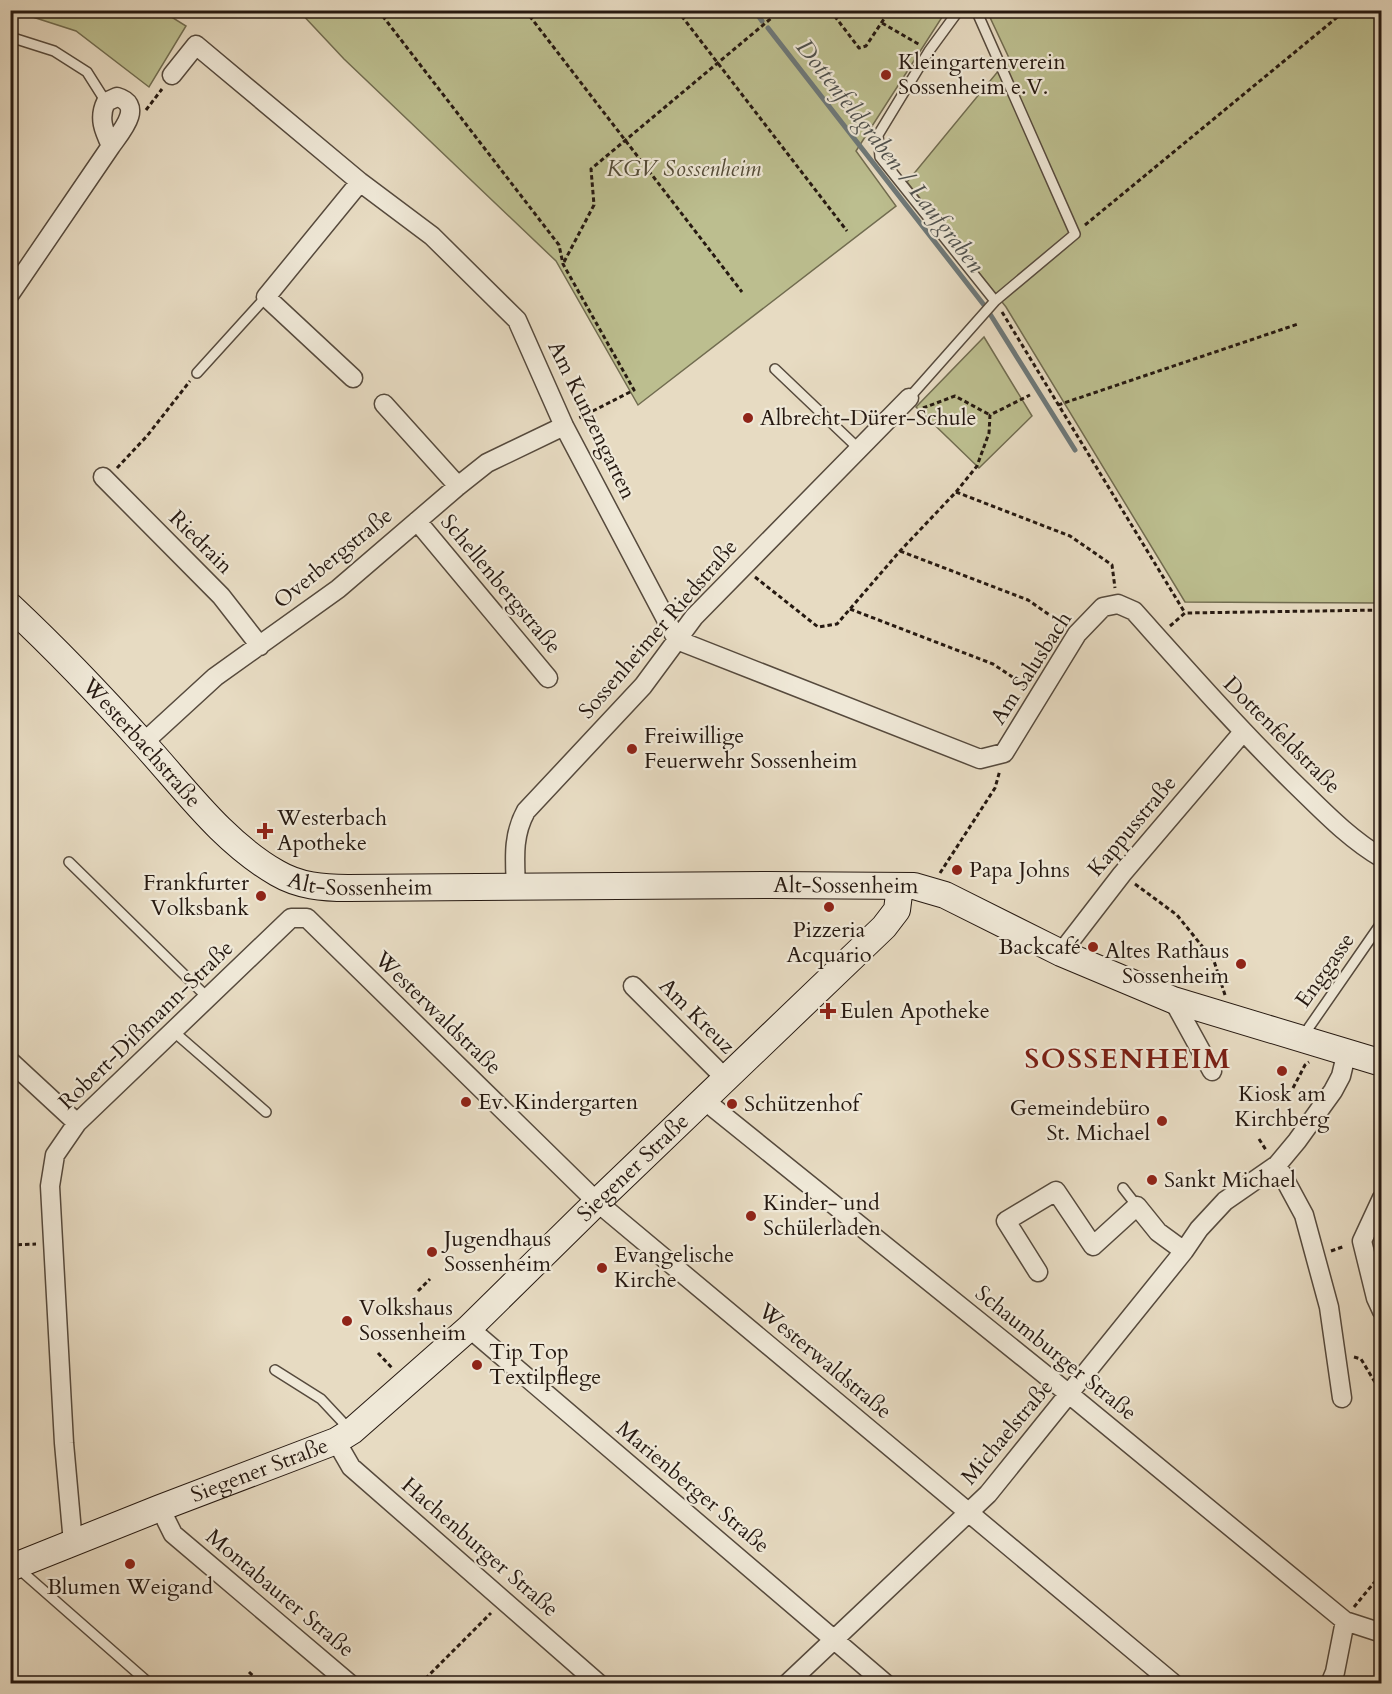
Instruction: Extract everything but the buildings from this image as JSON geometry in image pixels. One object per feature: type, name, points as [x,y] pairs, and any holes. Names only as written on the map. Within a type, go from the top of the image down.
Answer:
[{"type":"main road","name":"Westerbachstraße","points":[[10,606],[56,648],[211,820],[250,854],[278,874]]},
{"type":"main road","name":"Alt-Sossenheim","points":[[278,874],[320,888],[900,886],[929,889],[1061,953],[1173,1000],[1382,1063]]},
{"type":"main road","name":"Siegener Straße","points":[[13,1567],[344,1436],[469,1328],[891,919],[897,910],[900,886]]},
{"type":"street","name":"Am Kunzengarten","points":[[172,75],[196,45],[360,182],[432,236],[517,321],[564,426],[677,640]]},
{"type":"street","points":[[10,294],[111,146],[129,118],[131,112],[129,104],[117,97],[106,102],[102,117],[111,146]]},
{"type":"street","points":[[353,378],[266,297],[360,182]]},
{"type":"street","name":"Sossenheimer Riedstraße","points":[[516,888],[515,846],[520,822],[526,811],[643,686],[694,617],[909,398]]},
{"type":"street","points":[[384,404],[458,486]]},
{"type":"street","name":"Overbergstraße","points":[[143,742],[215,677],[338,589],[487,463],[564,426]]},
{"type":"street","name":"Riedrain","points":[[104,479],[220,596],[260,646]]},
{"type":"street","name":"Schellenbergstraße","points":[[417,521],[548,678]]},
{"type":"street","name":"Am Salusbach","points":[[1004,753],[1077,634],[1103,607],[1118,604]]},
{"type":"street","name":"Dottenfeldstraße","points":[[1118,604],[1134,611],[1243,732],[1335,822],[1364,848],[1382,858]]},
{"type":"street","points":[[677,640],[980,759],[1004,753]]},
{"type":"street","name":"Kappusstraße","points":[[1061,953],[1122,874],[1243,732]]},
{"type":"street","name":"Robert-Dißmann-Straße","points":[[73,1543],[63,1430],[50,1186],[55,1155],[77,1123],[291,918],[298,917]]},
{"type":"street","name":"Westerwaldstraße","points":[[298,917],[307,918],[597,1202],[1174,1683]]},
{"type":"street","name":"Am Kreuz","points":[[633,986],[726,1079]]},
{"type":"street","points":[[1173,1000],[1212,1071]]},
{"type":"street","name":"Michaelstraße","points":[[787,1683],[988,1494],[1184,1251],[1198,1228],[1225,1201],[1277,1165],[1333,1091],[1341,1076],[1337,1049]]},
{"type":"street","points":[[10,1061],[77,1123]]},
{"type":"street","name":"Schaumburger Straße","points":[[705,1100],[1345,1621],[1382,1633]]},
{"type":"street","points":[[1277,1165],[1304,1215],[1329,1307],[1342,1398]]},
{"type":"street","points":[[1038,1272],[1006,1221],[1056,1191],[1093,1246],[1137,1206],[1158,1232],[1184,1251]]},
{"type":"street","points":[[1382,1198],[1362,1241],[1376,1298],[1382,1311]]},
{"type":"street","name":"Marienberger Straße","points":[[469,1328],[886,1683]]},
{"type":"street","name":"Hachenburger Straße","points":[[344,1436],[351,1467],[599,1683]]},
{"type":"street","name":"Montabaurer Straße","points":[[160,1508],[173,1534],[350,1683]]},
{"type":"street","points":[[1330,1683],[1335,1672],[1345,1621]]},
{"type":"lane","points":[[959,10],[929,51],[878,135],[880,157],[994,301]]},
{"type":"lane","points":[[909,398],[994,301],[1075,234],[976,10]]},
{"type":"lane","points":[[10,37],[54,51],[87,72],[106,102]]},
{"type":"lane","points":[[197,373],[266,297]]},
{"type":"lane","points":[[775,369],[860,449]]},
{"type":"lane","points":[[69,862],[208,998]]},
{"type":"lane","name":"Enggasse","points":[[1300,1040],[1382,922]]},
{"type":"lane","points":[[173,1031],[266,1112]]},
{"type":"lane","points":[[1123,1188],[1137,1206]]},
{"type":"lane","points":[[275,1370],[321,1399],[344,1436]]},
{"type":"lane","points":[[13,1567],[150,1683]]},
{"type":"path","points":[[378,10],[559,245],[563,264],[634,390],[564,426]]},
{"type":"path","points":[[525,10],[742,292]]},
{"type":"path","points":[[677,10],[847,231]]},
{"type":"path","points":[[563,264],[594,205],[591,169],[781,10]]},
{"type":"path","points":[[830,10],[859,48],[866,46],[890,10]]},
{"type":"path","points":[[1075,234],[1346,10]]},
{"type":"path","points":[[882,23],[929,51]]},
{"type":"path","points":[[129,118],[146,110],[172,75]]},
{"type":"path","points":[[994,301],[1185,613],[1382,610]]},
{"type":"path","points":[[1058,405],[1298,324]]},
{"type":"path","points":[[104,479],[147,436],[197,373]]},
{"type":"path","points":[[990,415],[1030,395]]},
{"type":"path","points":[[909,398],[921,409],[955,396],[990,415]]},
{"type":"path","points":[[743,567],[818,627],[837,624],[900,551],[956,492],[976,466],[988,433],[990,415]]},
{"type":"path","points":[[956,492],[1070,536],[1112,565],[1118,604]]},
{"type":"path","points":[[900,551],[1028,600],[1077,634]]},
{"type":"path","points":[[850,609],[993,664],[1040,695]]},
{"type":"path","points":[[929,889],[995,788],[1004,753]]},
{"type":"path","points":[[1122,874],[1177,915],[1214,961],[1234,1019]]},
{"type":"path","points":[[1293,1088],[1305,1065],[1337,1049]]},
{"type":"path","points":[[1315,1256],[1362,1241]]},
{"type":"path","points":[[10,1245],[53,1243]]},
{"type":"path","points":[[418,1291],[430,1279]]},
{"type":"path","points":[[378,1353],[397,1374]]},
{"type":"path","points":[[1335,1356],[1344,1354],[1361,1359],[1382,1392]]},
{"type":"path","points":[[1376,1384],[1382,1380]]},
{"type":"path","points":[[1345,1621],[1382,1573]]},
{"type":"path","points":[[420,1683],[505,1600]]},
{"type":"path","points":[[249,1672],[262,1683]]},
{"type":"green space","points":[[14,11],[162,11],[186,26],[149,87],[76,31]]},
{"type":"green space","name":"KGV Sossenheim","points":[[299,11],[946,11],[856,151],[896,206],[638,405],[556,261],[344,59]]},
{"type":"green space","points":[[987,11],[1381,11],[1381,603],[1185,602],[1006,307],[907,182],[1009,58]]},
{"type":"green space","points":[[984,337],[1032,416],[979,468],[916,407]]},
{"type":"waterway","name":"Dottenfeldgraben / Laufgraben","points":[[754,10],[762,21]]},
{"type":"waterway","name":"Dottenfeldgraben / Laufgraben","points":[[768,28],[984,305]]},
{"type":"waterway","name":"Dottenfeldgraben / Laufgraben","points":[[990,314],[1075,450]]},
{"type":"place","name":"Kleingartenverein Sossenheim e.V.","points":[[886,75]]},
{"type":"place","name":"Albrecht-Dürer-Schule","points":[[748,418]]},
{"type":"place","name":"Freiwillige Feuerwehr Sossenheim","points":[[632,749]]},
{"type":"place","name":"Westerbach Apotheke","points":[[265,831]]},
{"type":"place","name":"Papa Johns","points":[[957,870]]},
{"type":"place","name":"Frankfurter Volksbank","points":[[261,896]]},
{"type":"place","name":"Pizzeria Acquario","points":[[829,907]]},
{"type":"place","name":"Backcafé","points":[[1093,947]]},
{"type":"place","name":"Altes Rathaus Sossenheim","points":[[1241,964]]},
{"type":"place","name":"Eulen Apotheke","points":[[828,1011]]},
{"type":"place","name":"Kiosk am Kirchberg","points":[[1282,1071]]},
{"type":"place","name":"Ev. Kindergarten","points":[[466,1102]]},
{"type":"place","name":"Schützenhof","points":[[732,1104]]},
{"type":"place","name":"Gemeindebüro St. Michael","points":[[1162,1121]]},
{"type":"place","name":"Sankt Michael","points":[[1152,1180]]},
{"type":"place","name":"Kinder- und Schülerladen","points":[[751,1216]]},
{"type":"place","name":"Jugendhaus Sossenheim","points":[[432,1252]]},
{"type":"place","name":"Evangelische Kirche","points":[[602,1268]]},
{"type":"place","name":"Volkshaus Sossenheim","points":[[347,1321]]},
{"type":"place","name":"Tip Top Textilpflege","points":[[477,1365]]},
{"type":"place","name":"Blumen Weigand","points":[[130,1564]]},
{"type":"district","name":"SOSSENHEIM","points":[[1128,1059]]}]
